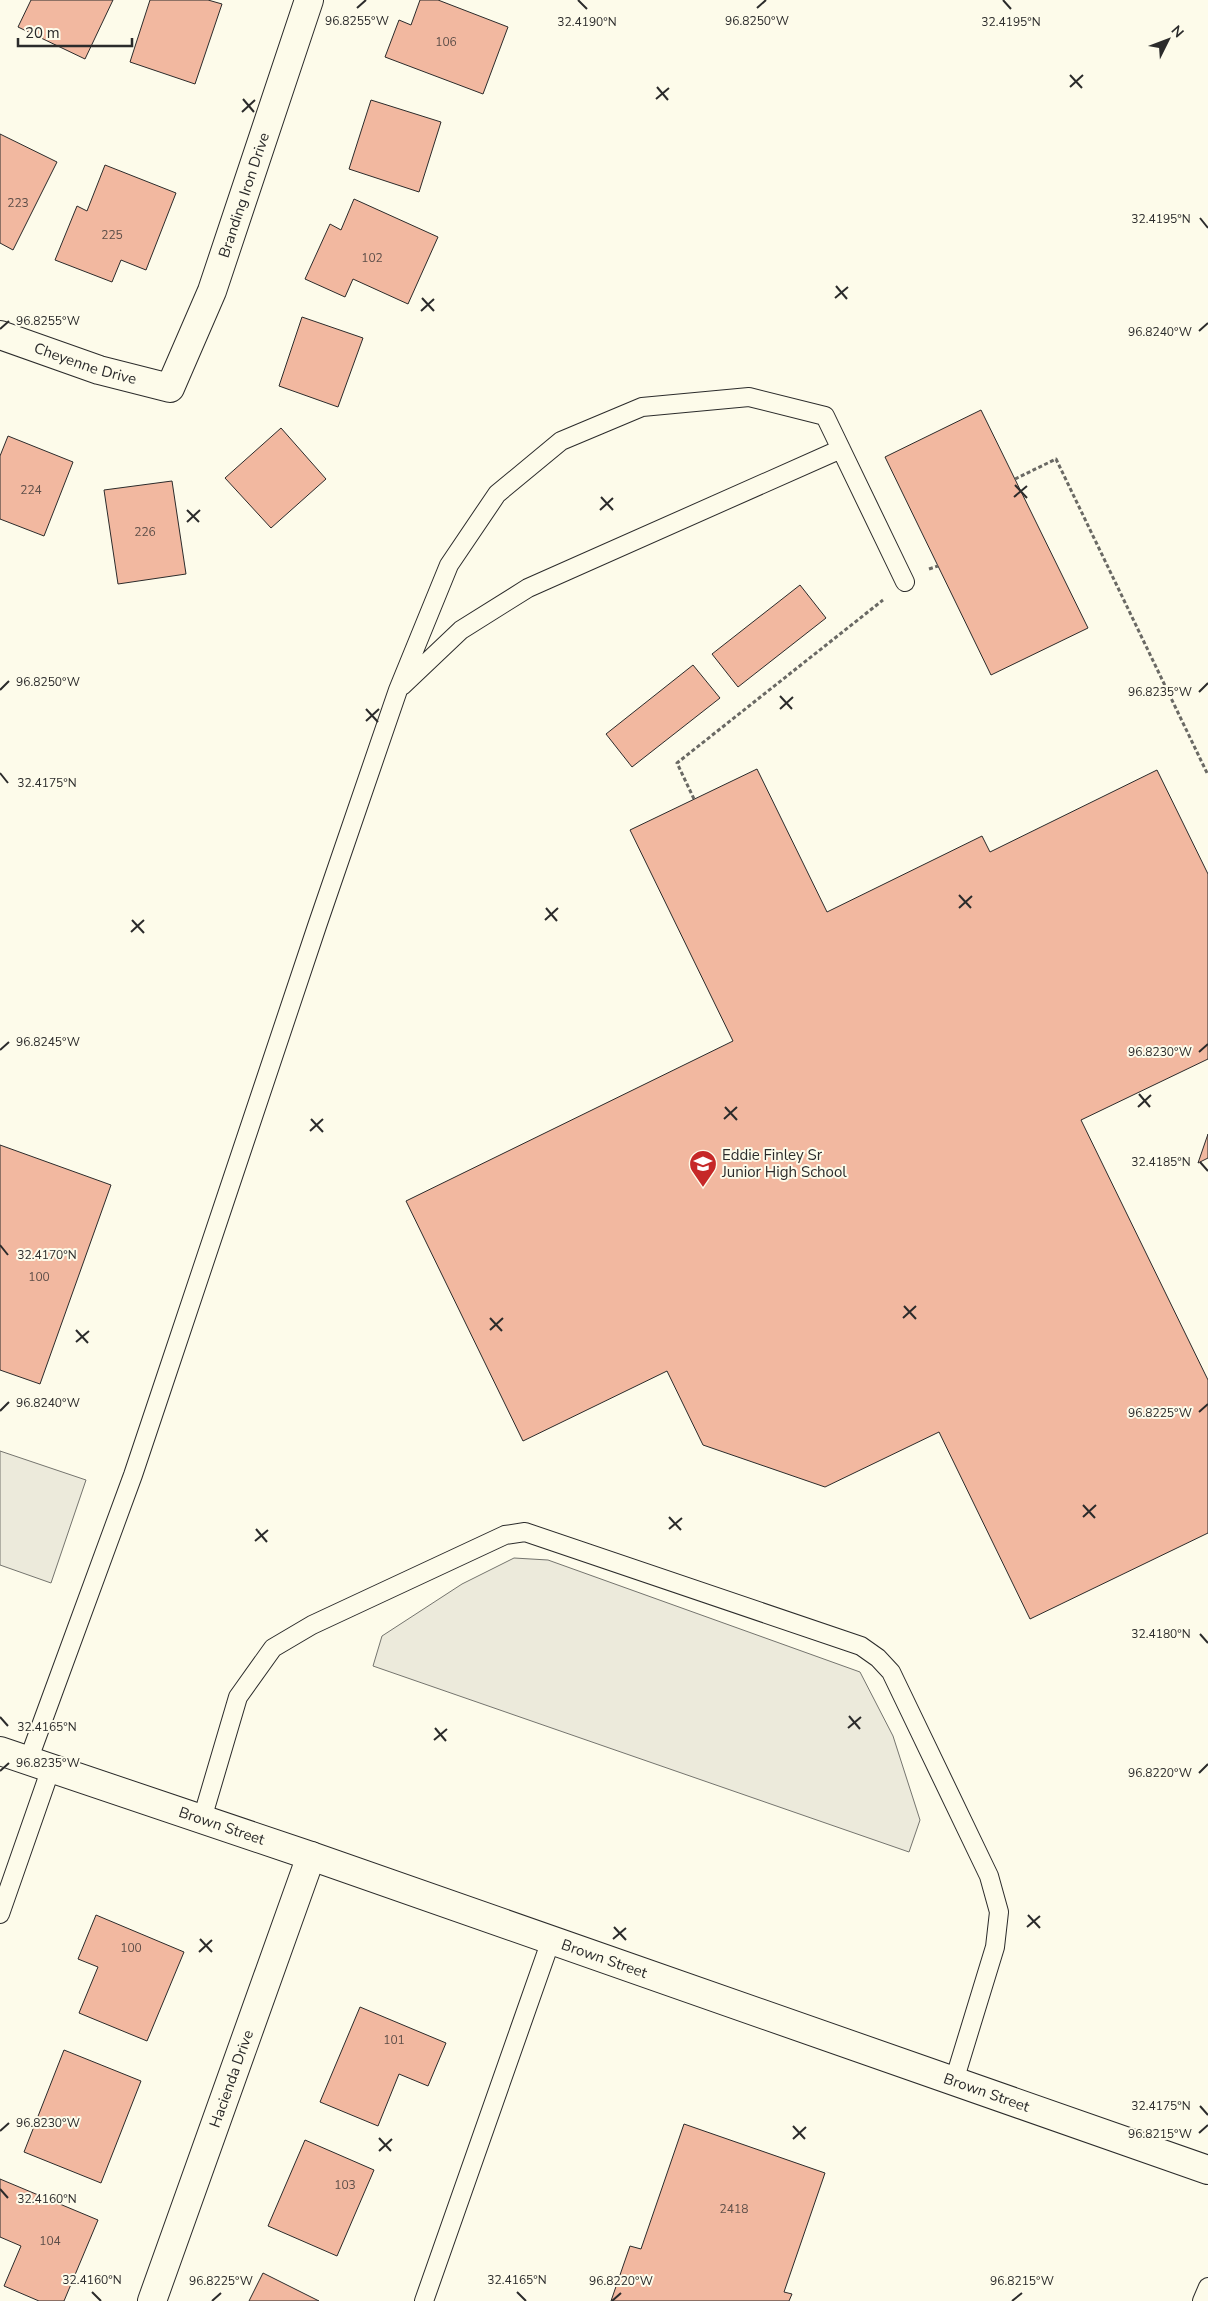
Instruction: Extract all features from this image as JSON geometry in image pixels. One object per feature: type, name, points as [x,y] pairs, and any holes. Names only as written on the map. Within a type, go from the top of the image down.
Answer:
[{"type":"main road","name":"Branding Iron Drive","points":[[170,388],[212,291],[309,0]]},
{"type":"main road","name":"Cheyenne Drive","points":[[0,336],[99,370],[170,388]]},
{"type":"main road","name":"Brown Street","points":[[0,1751],[311,1856],[1208,2170]]},
{"type":"main road","name":"Hacienda Drive","points":[[152,2301],[311,1856]]},
{"type":"lane","points":[[0,1914],[6,1878],[40,1764],[133,1475],[313,935],[398,690],[449,565],[497,494],[561,440],[642,407],[749,397],[825,416],[905,582]]},
{"type":"lane","points":[[398,690],[461,630],[528,588],[842,449]]},
{"type":"lane","points":[[202,1819],[238,1697],[273,1648],[312,1625],[505,1534],[525,1532],[861,1646],[878,1658],[891,1672],[990,1876],[999,1912],[995,1948],[954,2081]]},
{"type":"lane","points":[[424,2301],[551,1940]]},
{"type":"lane","points":[[1202,2301],[1208,2287]]},
{"type":"path","points":[[1015,479],[1056,459],[1208,775]]},
{"type":"path","points":[[694,800],[677,763],[905,582],[913,576],[938,566]]},
{"type":"shaded area","points":[[0,1451],[86,1480],[51,1583],[0,1565]]},
{"type":"shaded area","points":[[514,1558],[548,1560],[860,1672],[893,1736],[920,1820],[909,1852],[373,1666],[382,1636],[462,1584]]},
{"type":"building","points":[[31,0],[113,0],[85,59],[18,27]]},
{"type":"building","points":[[150,0],[208,0],[222,4],[195,84],[130,62]]},
{"type":"building","points":[[420,0],[438,0],[508,27],[483,94],[385,57],[399,20],[411,25]]},
{"type":"building","points":[[371,100],[441,122],[419,192],[349,169]]},
{"type":"building","points":[[0,134],[57,162],[13,250],[0,243]]},
{"type":"building","points":[[105,165],[176,193],[146,270],[121,260],[112,282],[55,260],[77,206],[87,211]]},
{"type":"building","points":[[354,199],[438,237],[408,304],[353,279],[345,297],[305,279],[330,224],[341,230]]},
{"type":"building","points":[[302,317],[363,338],[338,407],[279,386]]},
{"type":"building","points":[[981,410],[1088,628],[991,675],[885,457]]},
{"type":"building","points":[[281,428],[326,479],[271,528],[225,478]]},
{"type":"building","points":[[8,436],[73,462],[44,536],[0,519],[0,456]]},
{"type":"building","points":[[172,481],[186,574],[118,584],[104,490]]},
{"type":"building","points":[[800,585],[826,618],[738,687],[712,654]]},
{"type":"building","points":[[693,665],[720,698],[632,767],[606,734]]},
{"type":"building","points":[[757,769],[827,912],[982,836],[990,852],[1157,770],[1208,874],[1208,1059],[1081,1120],[1208,1380],[1208,1533],[1030,1619],[939,1432],[825,1487],[703,1445],[667,1371],[523,1441],[406,1201],[733,1041],[630,830]]},
{"type":"building","points":[[1208,1134],[1208,1158],[1198,1163]]},
{"type":"building","points":[[0,1145],[111,1185],[40,1384],[0,1370]]},
{"type":"building","points":[[96,1915],[184,1952],[147,2041],[79,2013],[98,1967],[78,1959]]},
{"type":"building","points":[[360,2007],[446,2043],[428,2086],[399,2074],[378,2126],[320,2102]]},
{"type":"building","points":[[64,2050],[141,2081],[101,2183],[24,2152]]},
{"type":"building","points":[[684,2124],[825,2173],[784,2292],[792,2294],[789,2301],[611,2301],[630,2246],[641,2249]]},
{"type":"building","points":[[305,2140],[374,2170],[337,2256],[268,2226]]},
{"type":"building","points":[[0,2179],[98,2220],[64,2301],[39,2301],[4,2286],[21,2246],[0,2237]]},
{"type":"building","points":[[263,2273],[319,2301],[249,2301]]},
{"type":"place","name":"Eddie Finley Sr Junior High School","points":[[703,1188]]}]
